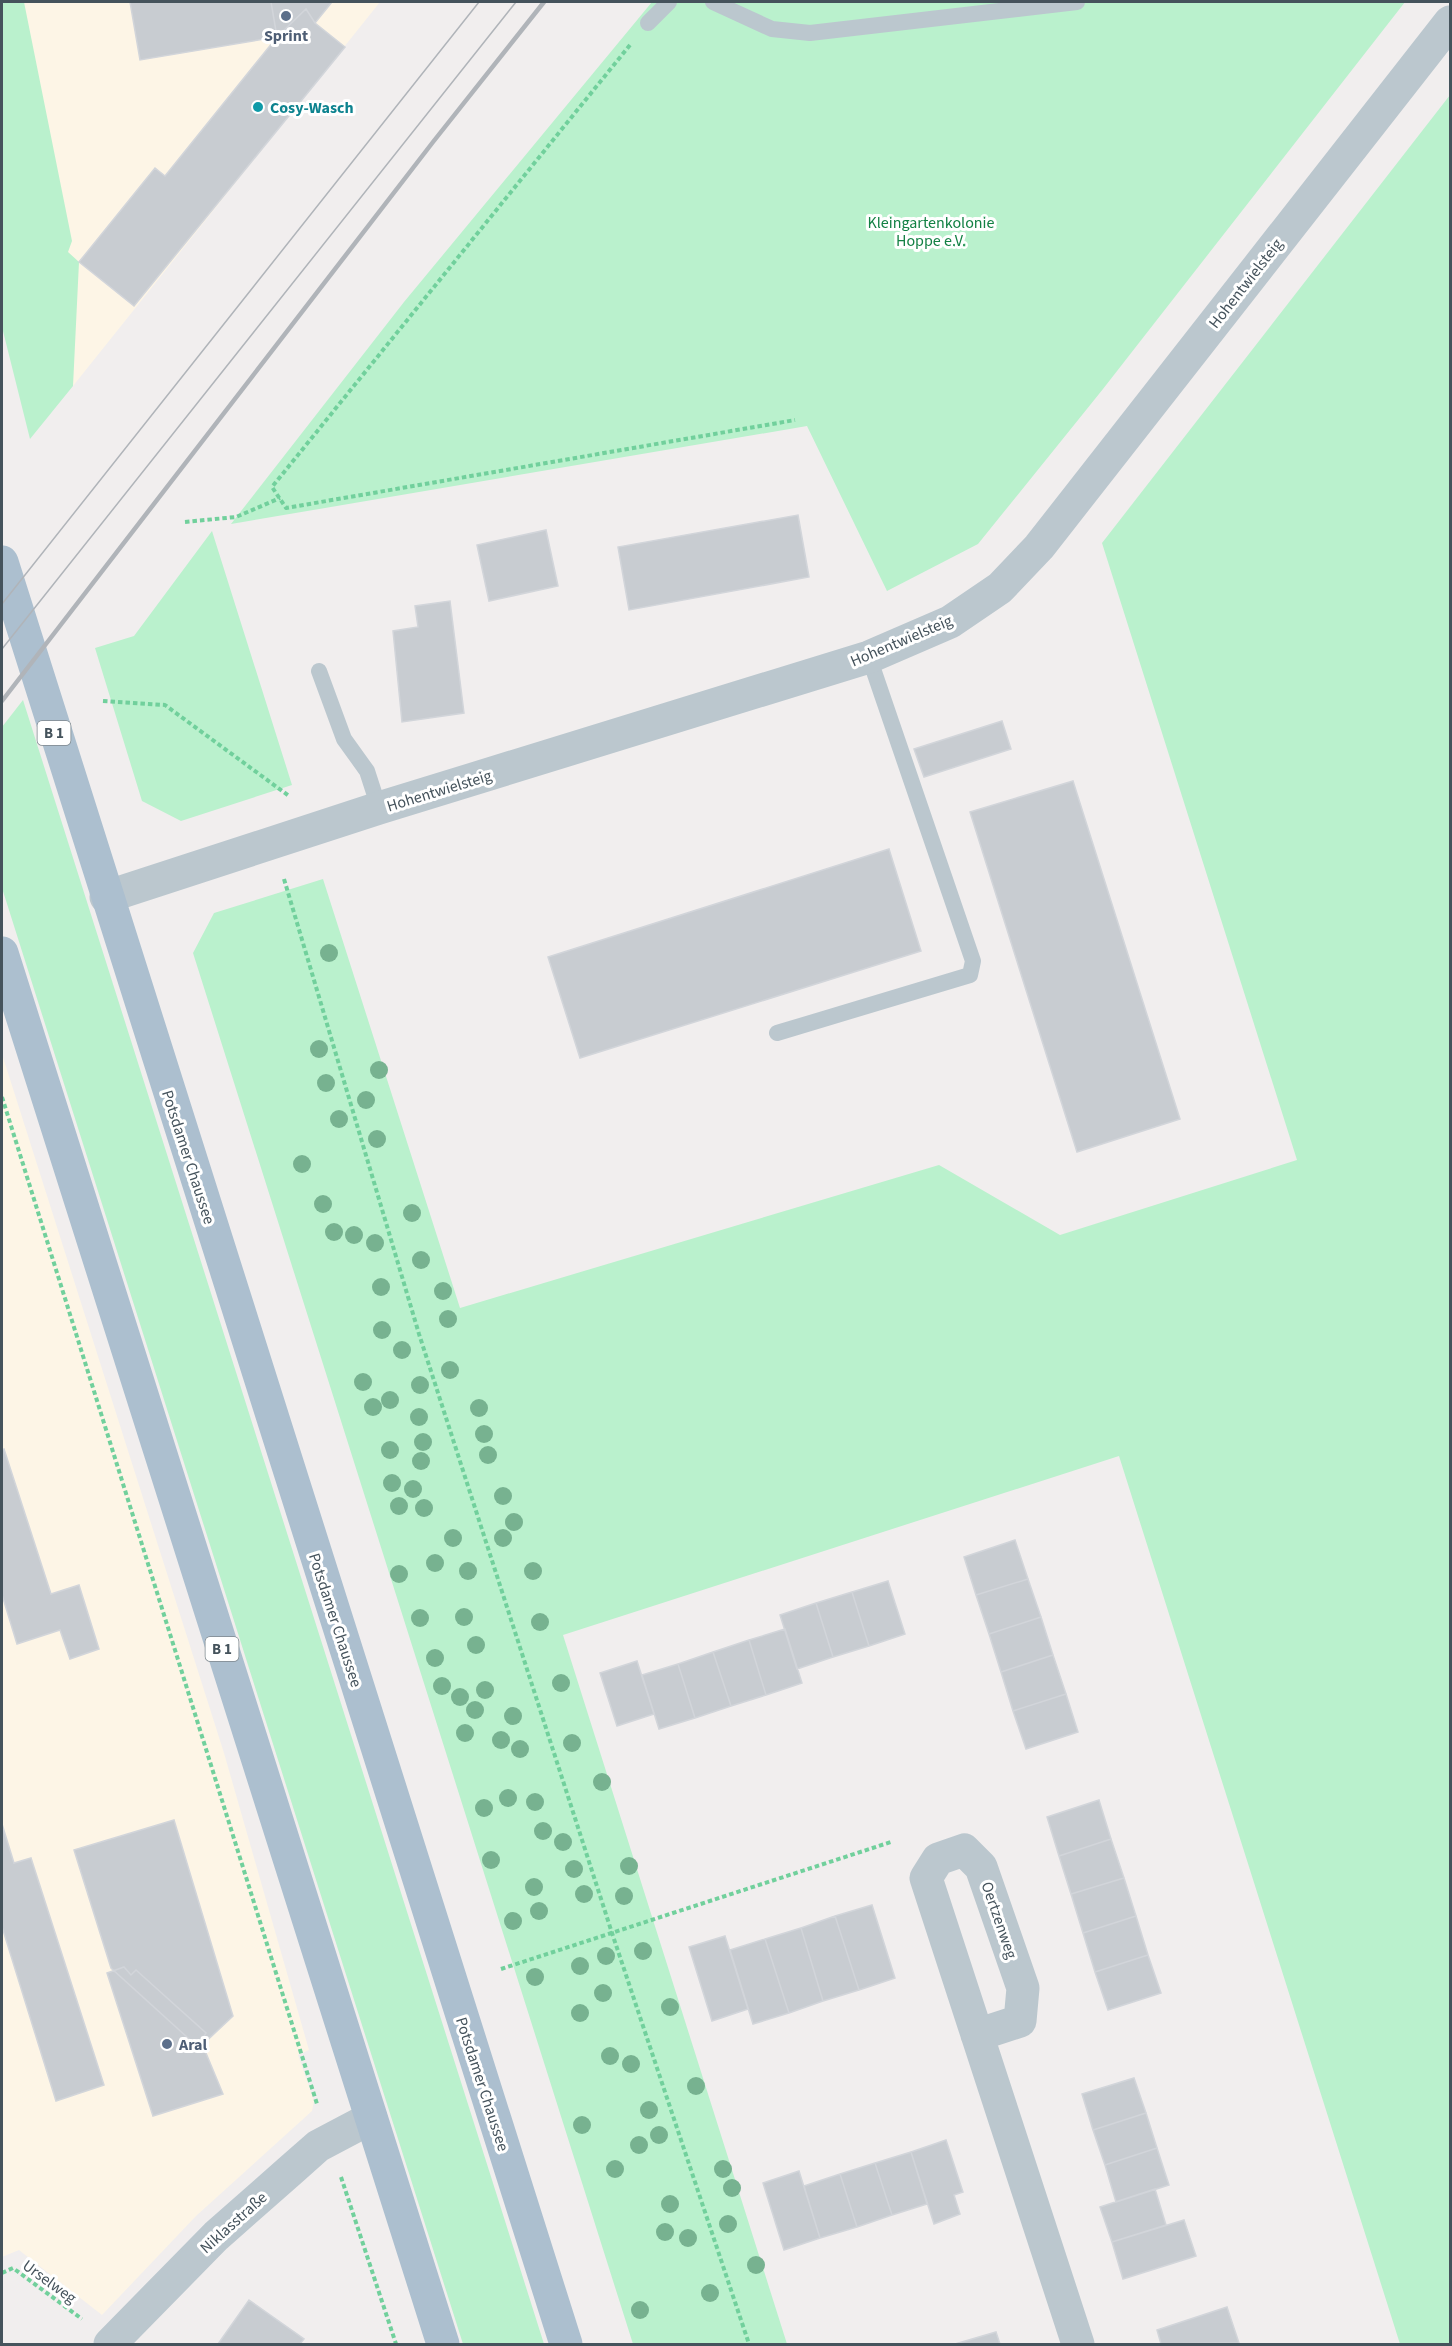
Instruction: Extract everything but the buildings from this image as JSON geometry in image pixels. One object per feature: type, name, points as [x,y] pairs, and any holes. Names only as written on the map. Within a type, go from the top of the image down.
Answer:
[{"type":"main road","name":"B 1","points":[[2,562],[106,897]]},
{"type":"main road","name":"Potsdamer Chaussee","points":[[106,897],[566,2344]]},
{"type":"main road","name":"B 1","points":[[2,953],[443,2344]]},
{"type":"street","name":"Hohentwielsteig","points":[[106,897],[379,808],[869,657],[950,622],[1000,588],[1039,547],[1450,22]]},
{"type":"street","name":"Oertzenweg","points":[[977,2035],[1020,2021],[1023,1988],[981,1866],[964,1850],[938,1859],[927,1878],[977,2035],[1078,2344]]},
{"type":"street","name":"Niklasstraße","points":[[110,2344],[216,2236],[318,2146],[371,2118]]},
{"type":"lane","points":[[648,23],[669,2]]},
{"type":"lane","points":[[713,2],[772,29],[810,33],[1018,6],[1077,2]]},
{"type":"lane","points":[[777,1033],[970,975],[973,968],[973,961],[869,657]]},
{"type":"lane","points":[[319,671],[344,739],[367,771],[379,808]]},
{"type":"path","points":[[648,23],[272,487],[286,508],[795,420]]},
{"type":"path","points":[[185,522],[236,517],[280,498]]},
{"type":"path","points":[[104,701],[165,705],[289,796]]},
{"type":"path","points":[[284,879],[419,1334],[612,1933],[749,2344]]},
{"type":"path","points":[[2,1097],[301,2055]]},
{"type":"path","points":[[501,1969],[891,1842]]},
{"type":"path","points":[[359,2233],[396,2344]]},
{"type":"path","name":"Urselweg","points":[[2,2272],[13,2268],[83,2320]]},
{"type":"shaded area","points":[[2,2],[380,2],[73,386],[5,135]]},
{"type":"shaded area","points":[[2,1054],[224,1753],[309,2050],[298,2055],[314,2101],[312,2111],[196,2216],[102,2315],[19,2250],[2,2257]]},
{"type":"green space","points":[[2,2],[24,2],[72,241],[68,252],[79,262],[73,386],[30,439],[2,327]]},
{"type":"green space","name":"Kleingartenkolonie Hoppe e.V.","points":[[652,2],[1405,2],[1103,389],[978,544],[887,591],[807,426],[231,524],[404,302]]},
{"type":"green space","points":[[1450,95],[1450,2344],[1400,2344],[1119,1456],[563,1635],[787,2344],[633,2344],[193,953],[214,913],[323,879],[460,1308],[939,1165],[1060,1235],[1297,1160],[1102,543]]},
{"type":"green space","points":[[212,531],[292,785],[181,821],[142,801],[95,648],[134,636]]},
{"type":"green space","points":[[23,700],[544,2344],[463,2344],[2,888],[2,727]]},
{"type":"tram line","points":[[2,604],[479,2]]},
{"type":"tram line","points":[[2,649],[516,2]]},
{"type":"railway","points":[[2,701],[433,142],[544,2]]},
{"type":"place","name":"Sprint","points":[[286,16]]},
{"type":"place","name":"Cosy-Wasch","points":[[258,107]]},
{"type":"place","name":"Aral","points":[[167,2044]]}]
